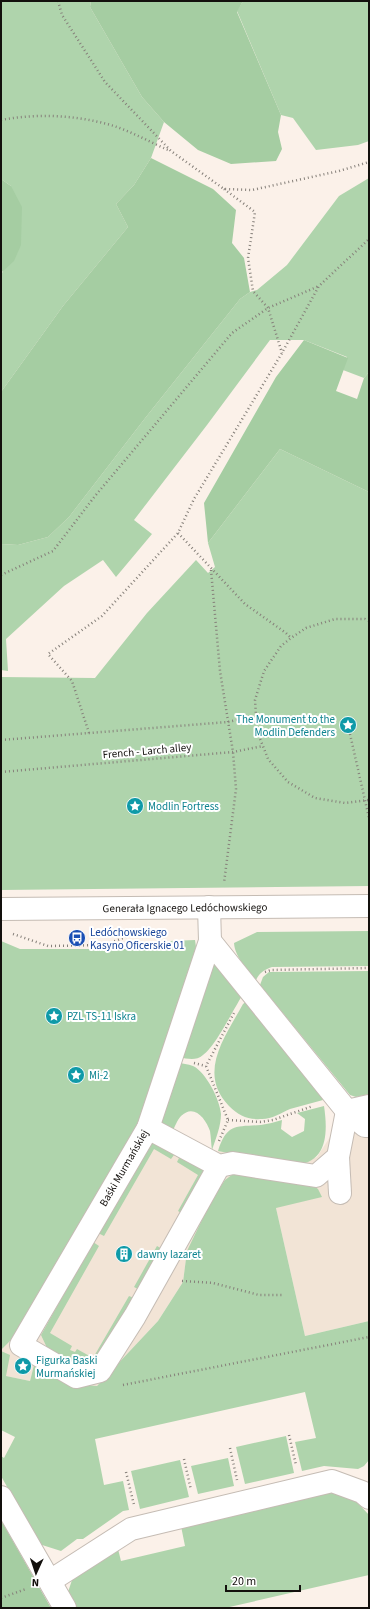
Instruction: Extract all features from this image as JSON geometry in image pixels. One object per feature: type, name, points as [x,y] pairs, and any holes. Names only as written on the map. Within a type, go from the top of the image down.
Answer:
[{"type":"street","name":"Generała Ignacego Ledóchowskiego","points":[[1,909],[369,906]]},
{"type":"street","name":"Baśki Murmańskiej","points":[[149,1291],[100,1371],[76,1377],[21,1345],[148,1128],[210,941],[209,907]]},
{"type":"street","points":[[210,941],[343,1106],[365,1126],[369,1126]]},
{"type":"street","points":[[343,1106],[369,1106]]},
{"type":"street","points":[[340,1193],[338,1157],[343,1106]]},
{"type":"street","points":[[148,1128],[219,1166],[233,1163],[316,1176],[338,1157]]},
{"type":"street","points":[[149,1291],[219,1166]]},
{"type":"street","points":[[50,1580],[130,1529],[332,1481],[362,1492],[369,1498]]},
{"type":"street","points":[[1,1497],[65,1608]]},
{"type":"path","points":[[58,1],[62,15],[105,82],[171,151],[224,188],[255,212],[248,258],[253,291],[268,308],[282,353]]},
{"type":"path","points":[[1,120],[43,115],[77,117],[115,127],[171,151]]},
{"type":"path","points":[[224,188],[252,190],[339,171],[369,162]]},
{"type":"path","points":[[89,733],[72,681],[48,654],[102,616],[178,533],[194,499],[282,353],[319,286],[369,239]]},
{"type":"path","points":[[1,574],[53,550],[95,496],[232,333],[268,308],[319,286]]},
{"type":"path","points":[[178,533],[211,570],[245,604],[291,638]]},
{"type":"path","points":[[211,570],[220,671],[233,752],[236,789],[224,884]]},
{"type":"path","points":[[369,621],[365,619],[335,619],[306,628],[291,638],[281,646],[264,671],[255,700],[257,731],[268,759],[288,782],[315,798],[345,803],[369,800]]},
{"type":"path","name":"French - Larch alley","points":[[1,740],[228,722],[256,716]]},
{"type":"path","points":[[350,734],[369,818]]},
{"type":"path","name":"French - Larch alley","points":[[1,772],[233,752],[263,746]]},
{"type":"path","points":[[8,932],[48,946],[105,944],[141,931]]},
{"type":"path","points":[[263,973],[271,970],[369,968]]},
{"type":"path","points":[[236,1010],[206,1066],[228,1120],[260,1122],[273,1120],[324,1102],[343,1106]]},
{"type":"path","points":[[149,1291],[176,1281],[213,1283],[259,1295],[283,1295]]},
{"type":"path","points":[[123,1386],[369,1337]]},
{"type":"path","points":[[289,1435],[297,1468]]},
{"type":"path","points":[[230,1448],[238,1481]]},
{"type":"path","points":[[184,1458],[192,1492]]},
{"type":"path","points":[[126,1472],[136,1511]]},
{"type":"shaded area","points":[[369,1094],[369,1321],[305,1336],[276,1208],[187,1251],[183,1282],[158,1321],[97,1386],[86,1385],[35,1361],[30,1381],[6,1376],[1,1350],[26,1325],[141,1123],[212,1150],[291,1165],[317,1157],[356,1097]]},
{"type":"green space","points":[[1,1],[91,1],[90,7],[142,97],[164,122],[151,158],[134,185],[116,204],[128,227],[63,306],[1,392],[1,273],[3,272],[11,186],[1,179]]},
{"type":"green space","points":[[91,1],[243,1],[237,12],[281,115],[278,132],[282,149],[276,161],[231,164],[198,150],[164,122],[142,97],[90,7]]},
{"type":"green space","points":[[243,1],[369,1],[369,141],[358,145],[316,150],[293,118],[281,115],[237,11]]},
{"type":"green space","points":[[151,158],[213,189],[236,210],[232,243],[244,258],[250,292],[240,299],[69,517],[48,537],[18,545],[1,544],[1,392],[63,306],[128,227],[116,204],[134,185]]},
{"type":"green space","points":[[369,178],[369,372],[364,378],[343,370],[347,357],[304,340],[270,340],[134,520],[152,534],[116,577],[103,560],[64,586],[6,639],[8,671],[1,670],[1,544],[18,545],[48,537],[69,517],[240,299],[250,292],[257,290],[287,265],[339,196]]},
{"type":"green space","points":[[1,179],[11,186],[22,207],[21,245],[14,261],[1,273]]},
{"type":"green space","points":[[304,340],[348,358],[336,391],[357,399],[364,378],[369,372],[369,492],[280,449],[208,543],[204,503],[276,377]]},
{"type":"green space","points":[[280,449],[369,492],[369,886],[1,890],[1,677],[95,678],[147,613],[196,560],[208,573],[215,567],[208,543]]},
{"type":"green space","points":[[369,931],[369,966],[272,967],[262,972],[256,980],[239,958],[234,943],[257,932]]},
{"type":"green space","points":[[195,940],[196,947],[141,1123],[26,1325],[1,1350],[1,941],[20,949],[170,949],[170,941]]},
{"type":"green space","points":[[212,960],[242,996],[208,1051],[195,1059],[179,1057]]},
{"type":"green space","points":[[369,971],[369,1094],[356,1097],[350,1095],[260,985],[263,977],[269,972]]},
{"type":"green space","points":[[247,1001],[319,1090],[323,1100],[290,1109],[276,1116],[262,1119],[244,1117],[229,1106],[220,1093],[215,1081],[217,1055],[229,1029],[243,1004]]},
{"type":"green space","points":[[178,1062],[198,1069],[212,1087],[218,1101],[221,1118],[212,1150],[210,1131],[206,1122],[199,1114],[190,1111],[186,1112],[181,1116],[172,1132],[166,1129],[160,1119]]},
{"type":"green space","points":[[324,1106],[326,1127],[323,1146],[312,1160],[303,1164],[291,1165],[277,1163],[218,1151],[225,1135],[234,1128],[239,1127],[269,1124],[282,1120],[281,1129],[292,1137],[304,1131],[305,1119],[297,1113]]},
{"type":"green space","points":[[149,1143],[156,1143],[204,1170],[183,1214],[178,1211],[198,1175],[177,1162],[179,1158],[174,1155],[171,1159],[154,1149],[104,1236],[98,1233]]},
{"type":"green space","points":[[233,1174],[309,1182],[318,1189],[322,1197],[276,1208],[305,1336],[369,1321],[369,1460],[364,1466],[358,1469],[324,1466],[302,1471],[295,1442],[316,1438],[305,1392],[95,1439],[104,1485],[123,1481],[129,1510],[123,1511],[83,1539],[77,1539],[61,1551],[39,1544],[1,1476],[1,1456],[4,1458],[15,1437],[1,1430],[1,1351],[10,1355],[6,1376],[30,1381],[35,1361],[86,1385],[97,1386],[158,1321],[183,1282],[187,1251],[212,1199],[225,1180]]},
{"type":"green space","points":[[93,1242],[99,1246],[50,1333],[72,1346],[70,1350],[75,1352],[77,1349],[93,1358],[129,1296],[134,1298],[96,1364],[83,1369],[48,1350],[41,1335]]},
{"type":"green space","points":[[157,1246],[162,1249],[138,1289],[134,1287]]},
{"type":"green space","points":[[286,1436],[294,1473],[245,1484],[236,1447]]},
{"type":"green space","points":[[228,1458],[234,1486],[198,1494],[191,1466]]},
{"type":"green space","points":[[180,1460],[189,1497],[140,1509],[131,1471]]},
{"type":"green space","points":[[330,1493],[342,1494],[355,1500],[369,1515],[369,1575],[225,1608],[77,1608],[68,1592],[72,1580],[117,1545],[121,1561],[185,1546],[181,1526]]},
{"type":"green space","points":[[1,1520],[51,1608],[1,1608]]},
{"type":"place","name":"The Monument to the Modlin Defenders","points":[[348,725]]},
{"type":"place","name":"Modlin Fortress","points":[[135,806]]},
{"type":"place","name":"Ledóchowskiego Kasyno Oficerskie 01","points":[[77,938]]},
{"type":"place","name":"PZL TS-11 Iskra","points":[[54,1016]]},
{"type":"place","name":"Mi-2","points":[[76,1075]]},
{"type":"place","name":"dawny lazaret","points":[[124,1254]]},
{"type":"place","name":"Figurka Baski Murmańskiej","points":[[23,1366]]}]
